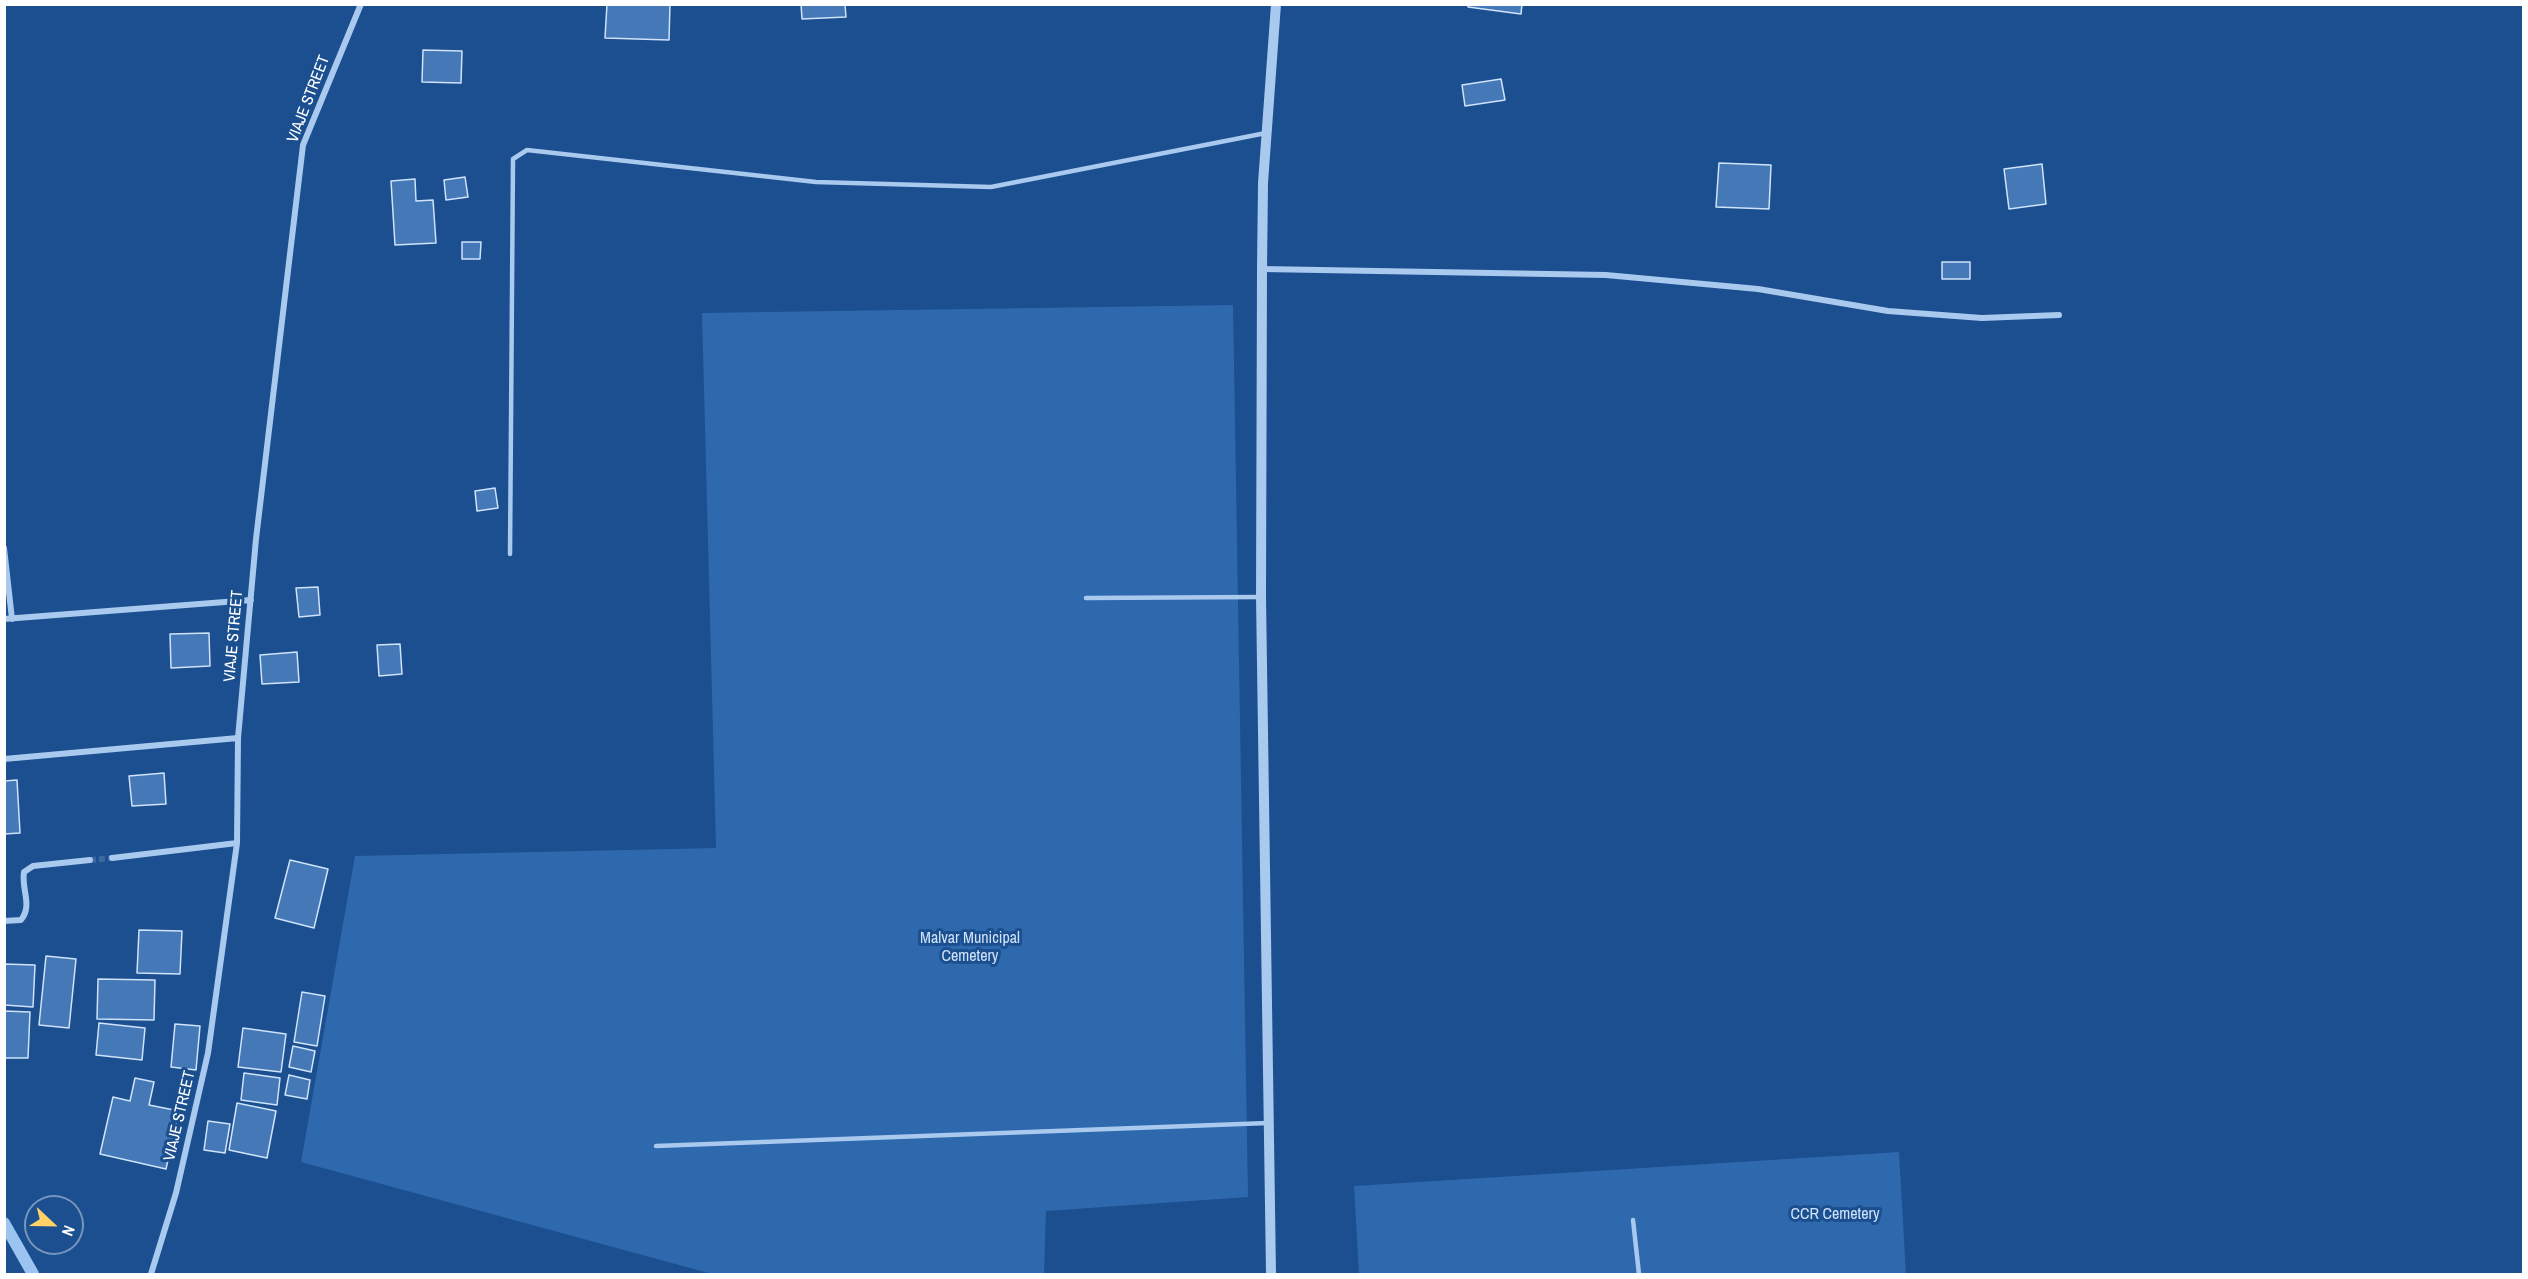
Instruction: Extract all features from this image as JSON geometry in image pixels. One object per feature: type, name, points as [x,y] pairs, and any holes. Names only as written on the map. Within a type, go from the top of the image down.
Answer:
[{"type":"street","name":"VIAJE STREET","points":[[151,1275],[176,1193],[208,1053],[237,843],[238,738],[256,539],[303,145],[361,4]]},
{"type":"street","points":[[1271,1275],[1261,597],[1262,269],[1263,183],[1276,4]]},
{"type":"street","points":[[1262,269],[1606,275],[1758,289],[1888,311],[1982,318],[2059,315]]},
{"type":"street","points":[[4,548],[8,619],[251,600]]},
{"type":"street","points":[[4,759],[238,738]]},
{"type":"street","points":[[112,858],[237,843]]},
{"type":"street","points":[[4,921],[21,920],[28,908],[23,880],[24,872],[33,866],[90,860]]},
{"type":"lane","points":[[510,554],[513,159],[527,150],[816,182],[991,187],[1266,133]]},
{"type":"lane","points":[[1086,598],[1261,597]]},
{"type":"lane","points":[[656,1146],[1270,1123]]},
{"type":"lane","points":[[1633,1220],[1639,1275]]},
{"type":"green space","name":"Malvar Municipal Cemetery","points":[[1233,305],[1248,1197],[1046,1211],[1044,1274],[712,1274],[301,1162],[355,856],[716,848],[702,313]]},
{"type":"green space","name":"CCR Cemetery","points":[[1899,1152],[1906,1274],[1359,1274],[1354,1186]]},
{"type":"building","points":[[607,4],[670,4],[669,40],[605,38]]},
{"type":"building","points":[[801,4],[845,4],[846,17],[802,19]]},
{"type":"building","points":[[1468,4],[1522,4],[1521,14],[1468,7]]},
{"type":"building","points":[[423,50],[462,51],[461,83],[422,82]]},
{"type":"building","points":[[1501,79],[1505,100],[1465,106],[1462,85]]},
{"type":"building","points":[[1719,163],[1771,165],[1769,209],[1716,207]]},
{"type":"building","points":[[2042,164],[2046,204],[2009,209],[2004,169]]},
{"type":"building","points":[[465,177],[468,197],[446,200],[444,180]]},
{"type":"building","points":[[415,179],[416,201],[433,200],[436,243],[395,245],[391,181]]},
{"type":"building","points":[[462,242],[481,242],[480,259],[462,259]]},
{"type":"building","points":[[1942,262],[1970,262],[1970,279],[1942,279]]},
{"type":"building","points":[[495,488],[498,508],[477,511],[475,491]]},
{"type":"building","points":[[318,587],[320,615],[299,617],[296,588]]},
{"type":"building","points":[[209,633],[210,666],[171,668],[170,634]]},
{"type":"building","points":[[400,644],[402,674],[379,676],[377,645]]},
{"type":"building","points":[[297,652],[299,682],[262,684],[260,655]]},
{"type":"building","points":[[164,773],[166,804],[132,806],[129,776]]},
{"type":"building","points":[[17,780],[20,833],[4,834],[4,781]]},
{"type":"building","points":[[290,860],[328,869],[314,928],[275,918]]},
{"type":"building","points":[[139,930],[182,931],[180,974],[137,973]]},
{"type":"building","points":[[46,956],[76,959],[69,1028],[39,1025]]},
{"type":"building","points":[[4,964],[35,965],[33,1007],[4,1005]]},
{"type":"building","points":[[98,979],[155,980],[154,1020],[97,1019]]},
{"type":"building","points":[[302,992],[325,996],[317,1046],[294,1042]]},
{"type":"building","points":[[4,1011],[30,1012],[28,1058],[4,1058]]},
{"type":"building","points":[[99,1023],[145,1028],[142,1060],[96,1055]]},
{"type":"building","points":[[175,1024],[200,1026],[196,1070],[171,1067]]},
{"type":"building","points":[[243,1028],[286,1034],[281,1072],[238,1067]]},
{"type":"building","points":[[293,1046],[315,1051],[311,1072],[289,1067]]},
{"type":"building","points":[[244,1073],[280,1078],[277,1105],[241,1100]]},
{"type":"building","points":[[289,1075],[310,1080],[307,1099],[285,1095]]},
{"type":"building","points":[[135,1078],[154,1082],[149,1105],[179,1111],[166,1169],[100,1154],[113,1097],[130,1101]]},
{"type":"building","points":[[237,1103],[276,1111],[267,1158],[229,1150]]},
{"type":"building","points":[[208,1121],[230,1124],[225,1153],[204,1150]]},
{"type":"waterway","points":[[4,1223],[33,1274]]},
{"type":"tunnel","points":[[90,860],[112,858]]}]
